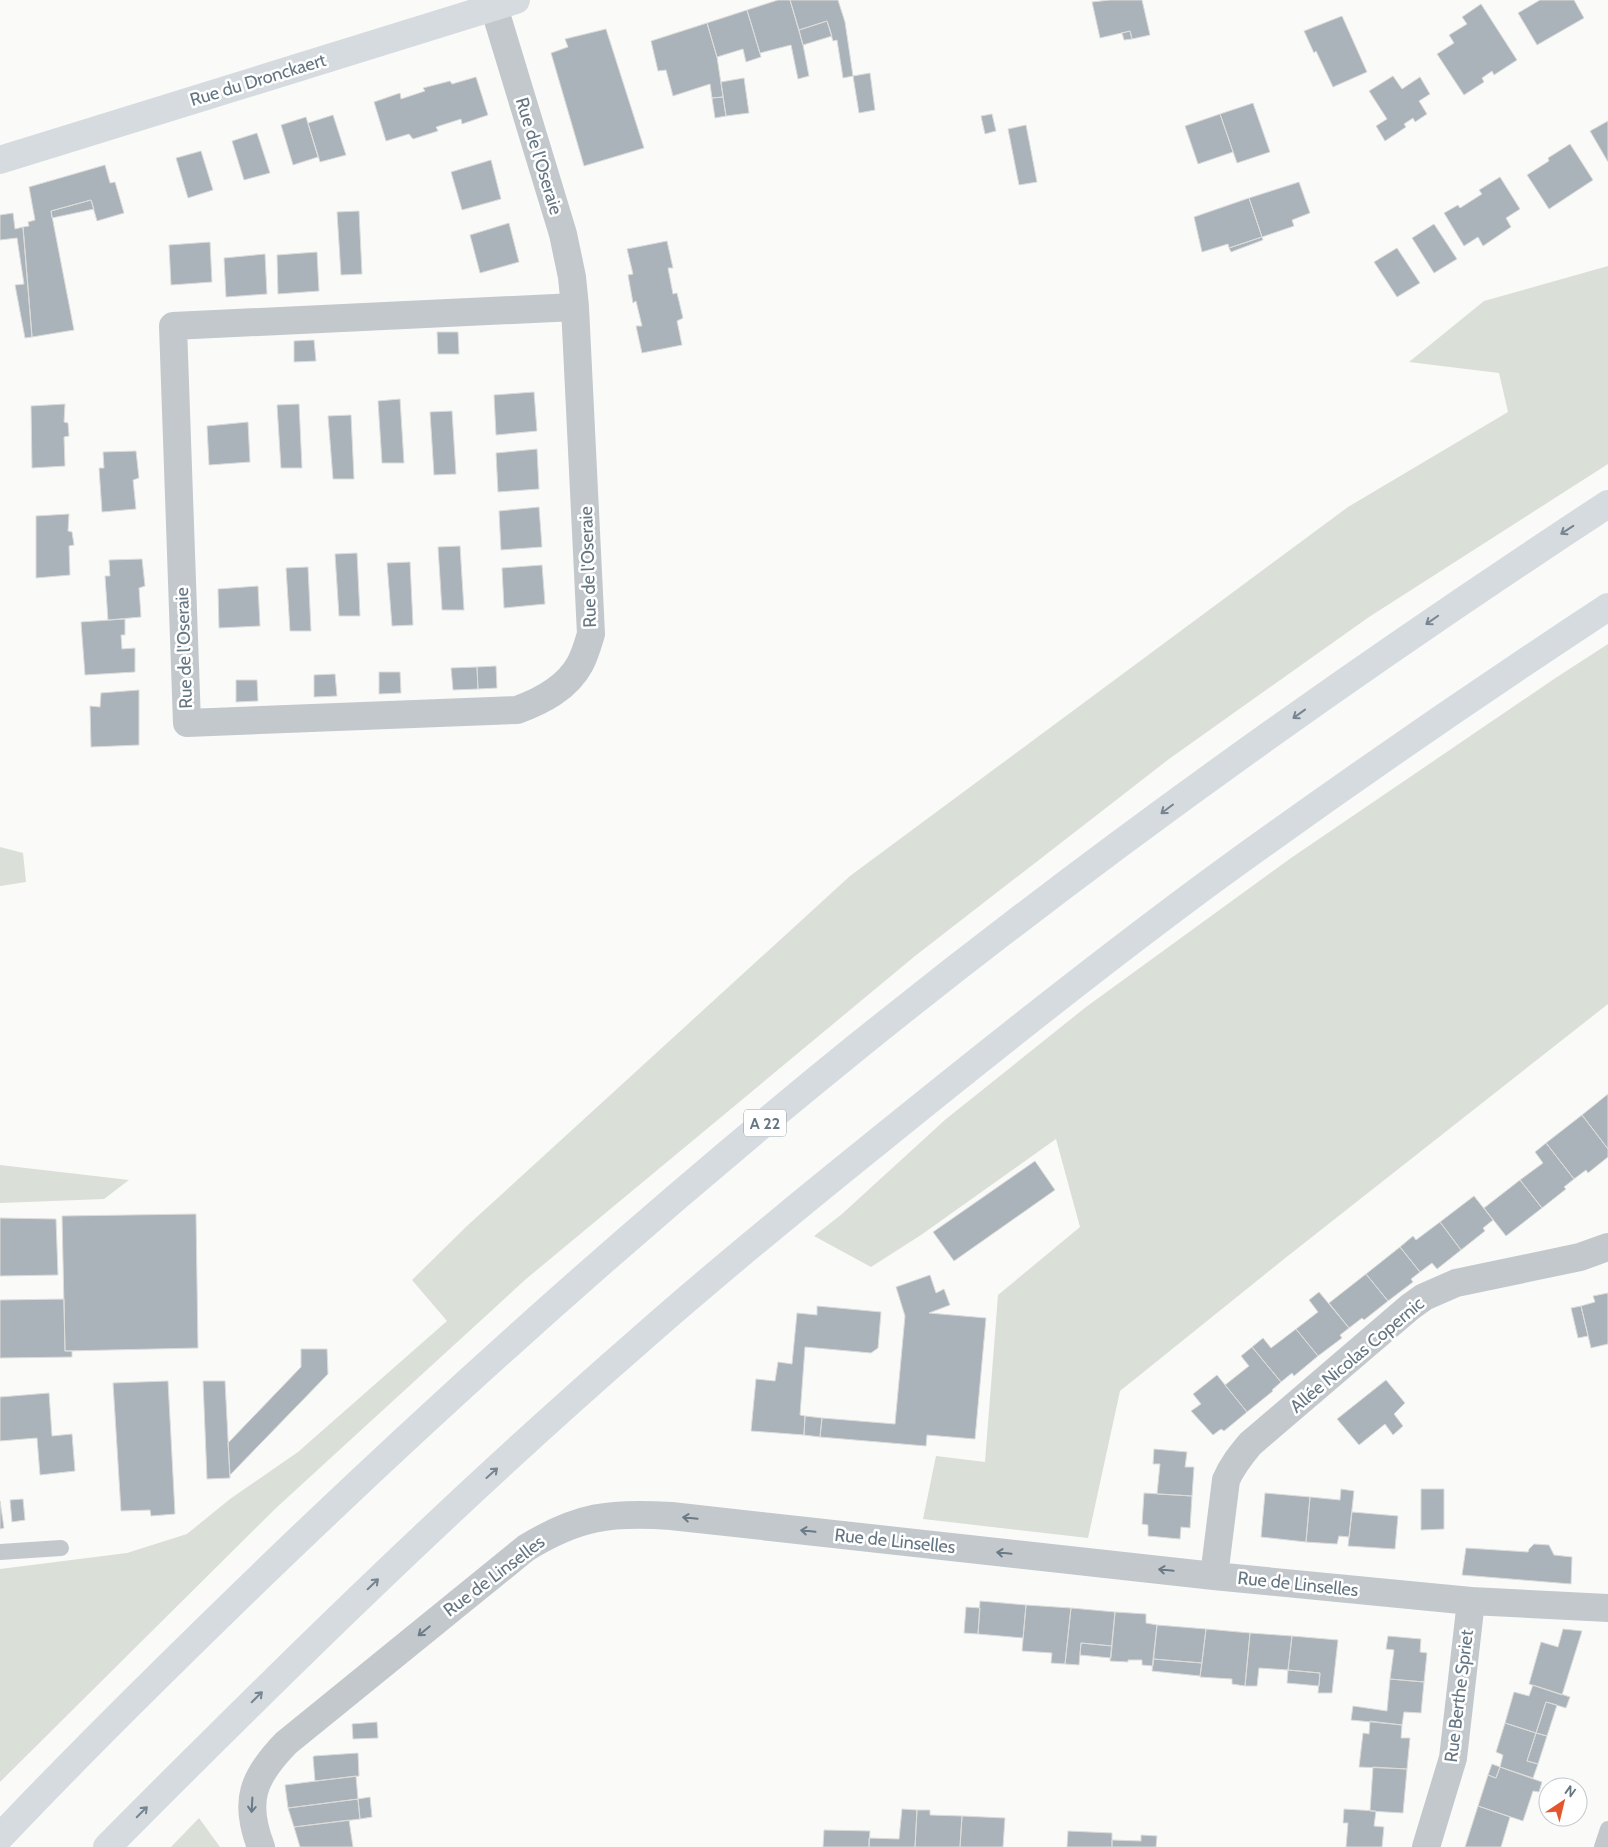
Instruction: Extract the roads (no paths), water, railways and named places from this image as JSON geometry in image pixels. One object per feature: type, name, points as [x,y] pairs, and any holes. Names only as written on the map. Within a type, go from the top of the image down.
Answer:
[{"type":"main road","name":"Rue du Dronckaert","points":[[0,160],[505,3]]},
{"type":"main road","name":"A 22","points":[[0,1837],[139,1695],[334,1504],[542,1314],[777,1113],[859,1046],[1043,902],[1185,796],[1440,614],[1608,504]]},
{"type":"main road","points":[[108,1847],[309,1645],[438,1523],[642,1338],[773,1227],[977,1062],[1201,889],[1428,727],[1608,607]]},
{"type":"street","name":"Rue de l'Oseraie","points":[[505,3],[572,277],[575,307],[591,634],[580,664],[563,685],[540,702],[517,710],[187,724],[173,326],[575,307]]},
{"type":"street","name":"Allée Nicolas Copernic","points":[[1214,1576],[1226,1480],[1231,1468],[1250,1444],[1410,1307],[1424,1297],[1456,1283],[1580,1257],[1608,1247]]},
{"type":"street","name":"Rue de Linselles","points":[[261,1847],[252,1822],[253,1792],[274,1755],[298,1732],[526,1548],[563,1528],[598,1517],[642,1514],[671,1516],[1214,1576],[1471,1601],[1608,1608]]},
{"type":"street","name":"Rue Berthe Spriet","points":[[1426,1847],[1453,1758],[1471,1601]]},
{"type":"lane","points":[[0,1552],[61,1548]]},
{"type":"lane","points":[[1602,1847],[1608,1829]]}]
